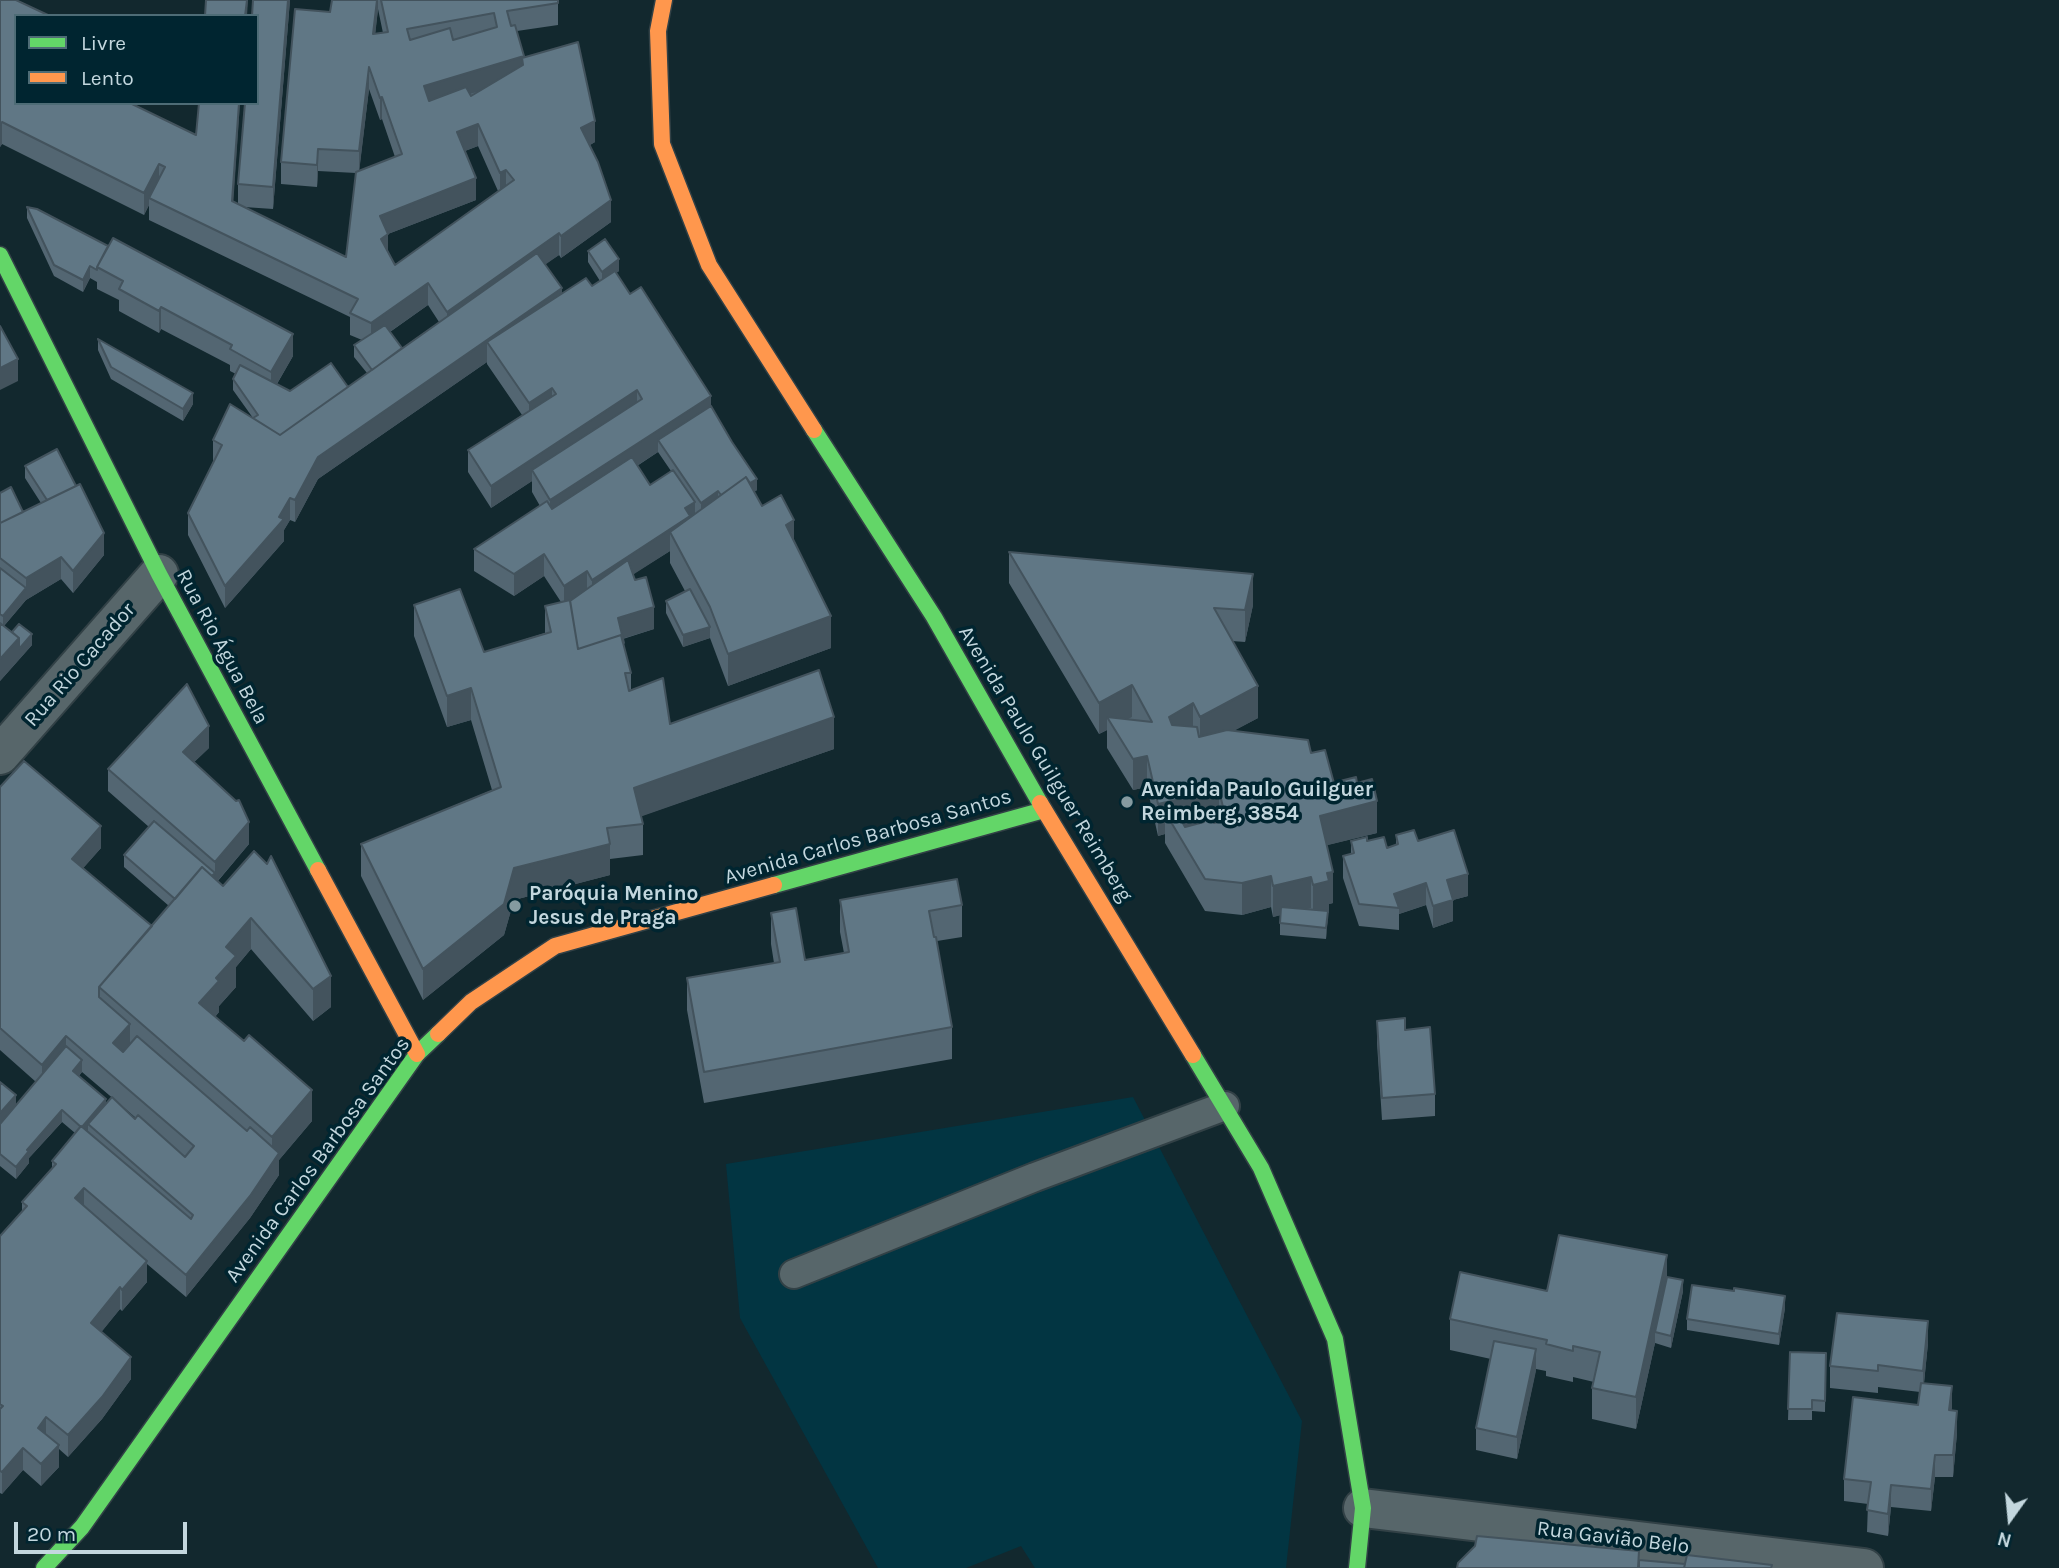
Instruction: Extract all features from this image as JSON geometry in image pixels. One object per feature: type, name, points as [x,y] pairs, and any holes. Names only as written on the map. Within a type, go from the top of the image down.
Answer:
[{"type":"main road","name":"Avenida Paulo Guilguer Reimberg","points":[[664,0],[658,31],[662,144],[709,265],[934,617],[1044,810],[1261,1167],[1335,1339],[1363,1508],[1357,1568]]},
{"type":"main road","name":"Rua Rio Água Bela","points":[[0,255],[159,574],[416,1054]]},
{"type":"main road","name":"Avenida Carlos Barbosa Santos","points":[[44,1568],[82,1527],[416,1054],[471,1002],[555,946],[1044,810]]},
{"type":"street","name":"Rua Rio Cacador","points":[[0,755],[159,574]]},
{"type":"street","name":"Rua Gavião Belo","points":[[1363,1508],[1864,1568]]},
{"type":"lane","points":[[794,1275],[1035,1177],[1225,1106]]},
{"type":"shaded area","points":[[1133,1097],[1302,1421],[1286,1568],[1035,1568],[1021,1546],[966,1568],[878,1568],[740,1318],[726,1164]]},
{"type":"building","points":[[0,0],[16,0],[46,14],[14,14],[14,105],[134,105],[196,135],[199,105],[239,105],[232,201],[346,257],[356,172],[402,154],[369,67],[359,151],[318,149],[317,165],[281,162],[295,9],[330,12],[332,0],[377,0],[373,34],[388,32],[381,0],[558,0],[558,3],[507,11],[511,26],[515,25],[524,56],[424,86],[429,101],[466,87],[471,96],[523,65],[522,58],[578,42],[595,121],[581,128],[598,162],[611,200],[447,312],[428,283],[371,323],[350,313],[358,299],[149,198],[165,167],[159,164],[144,193],[2,122],[0,125]],"holes":[[[494,13],[497,27],[453,40],[450,28],[410,40],[407,29]],[[478,124],[500,173],[506,170],[514,180],[395,265],[381,239],[388,234],[380,216],[476,178],[457,132]]]},
{"type":"building","points":[[206,0],[247,0],[245,14],[205,14]]},
{"type":"building","points":[[253,0],[288,0],[273,187],[238,184],[245,105],[259,105],[259,14],[252,14]]},
{"type":"building","points":[[27,207],[37,209],[108,246],[97,270],[90,266],[83,280],[54,265]]},
{"type":"building","points":[[113,238],[293,334],[271,372],[230,349],[232,345],[161,307],[159,311],[119,289],[123,281],[97,267]]},
{"type":"building","points":[[605,239],[619,259],[602,272],[588,251]]},
{"type":"building","points":[[537,253],[562,288],[318,457],[295,500],[290,498],[279,517],[284,519],[225,586],[188,513],[222,445],[213,440],[230,404],[280,435]]},
{"type":"building","points":[[615,271],[630,294],[641,287],[711,396],[550,500],[532,470],[642,399],[637,390],[491,486],[468,450],[556,394],[552,388],[529,403],[487,342],[586,278],[592,286]]},
{"type":"building","points":[[385,325],[402,348],[372,370],[354,345]]},
{"type":"building","points":[[0,326],[18,359],[0,368]]},
{"type":"building","points":[[98,339],[193,393],[183,409],[111,367]]},
{"type":"building","points":[[331,363],[348,387],[280,435],[253,418],[258,415],[233,379],[240,365],[290,391]]},
{"type":"building","points":[[711,406],[757,479],[750,483],[746,477],[721,495],[718,491],[701,503],[658,440]]},
{"type":"building","points":[[57,449],[76,486],[47,500],[25,466]]},
{"type":"building","points":[[632,457],[650,485],[673,470],[695,502],[685,508],[690,516],[592,580],[587,571],[564,586],[544,554],[514,574],[474,549],[547,501],[552,509]]},
{"type":"building","points":[[746,477],[762,506],[781,495],[794,520],[786,525],[831,616],[728,654],[710,607],[670,532]]},
{"type":"building","points":[[80,484],[104,533],[73,571],[61,557],[26,578],[0,558],[0,523]]},
{"type":"building","points":[[11,487],[23,512],[0,523],[0,493]]},
{"type":"building","points":[[1009,552],[1253,574],[1245,610],[1214,608],[1258,686],[1200,717],[1193,703],[1169,717],[1172,725],[1197,727],[1199,737],[1227,730],[1308,740],[1311,753],[1325,750],[1335,787],[1342,786],[1340,781],[1356,777],[1357,783],[1372,779],[1377,801],[1320,816],[1333,872],[1327,873],[1329,881],[1313,885],[1311,877],[1273,886],[1271,876],[1242,883],[1205,879],[1165,812],[1175,809],[1185,827],[1204,822],[1202,818],[1212,816],[1214,823],[1226,820],[1219,790],[1158,804],[1147,756],[1133,759],[1107,717],[1152,722],[1132,685],[1099,703]]},
{"type":"building","points":[[628,560],[635,580],[646,577],[654,607],[618,618],[624,643],[621,635],[578,649],[570,601]]},
{"type":"building","points":[[0,568],[26,588],[3,616],[0,614]]},
{"type":"building","points":[[460,589],[484,652],[551,632],[545,606],[570,600],[578,649],[621,635],[631,673],[625,673],[629,691],[663,678],[670,724],[819,670],[834,717],[634,788],[643,824],[607,828],[610,844],[514,868],[504,904],[423,969],[361,844],[501,787],[471,688],[447,696],[414,605]]},
{"type":"building","points":[[690,589],[710,627],[683,635],[666,601]]},
{"type":"building","points":[[0,623],[19,638],[0,659]]},
{"type":"building","points":[[19,624],[32,634],[19,649],[19,638],[12,632]]},
{"type":"building","points":[[187,684],[209,726],[183,752],[236,801],[239,800],[249,822],[215,862],[108,769]]},
{"type":"building","points":[[24,761],[101,826],[72,859],[152,926],[99,987],[99,997],[130,1024],[113,1043],[123,1052],[137,1036],[247,1131],[250,1127],[279,1153],[250,1196],[186,1275],[84,1188],[75,1198],[147,1261],[122,1290],[120,1287],[91,1323],[131,1357],[102,1397],[68,1435],[46,1417],[38,1428],[59,1445],[41,1464],[23,1448],[2,1472],[0,1236],[27,1206],[22,1202],[56,1164],[52,1161],[81,1126],[191,1219],[193,1215],[88,1124],[112,1097],[135,1119],[138,1115],[185,1157],[194,1146],[66,1036],[42,1065],[0,1028],[0,787]]},
{"type":"building","points":[[154,821],[215,873],[212,876],[202,867],[175,899],[124,855]]},
{"type":"building","points":[[1414,830],[1418,841],[1454,830],[1468,874],[1447,880],[1453,900],[1433,906],[1426,883],[1394,894],[1399,908],[1359,904],[1343,856],[1354,853],[1351,841],[1384,837],[1387,848],[1398,844],[1396,835]]},
{"type":"building","points":[[254,851],[267,864],[271,856],[331,976],[313,989],[251,918],[226,947],[236,956],[216,978],[219,981],[199,1003],[244,1041],[249,1035],[312,1090],[272,1137],[99,987],[202,867],[223,886]]},
{"type":"building","points":[[957,879],[962,905],[929,911],[952,1027],[704,1072],[687,978],[780,962],[771,913],[796,908],[805,960],[849,952],[840,900]]},
{"type":"building","points":[[1281,907],[1328,911],[1326,928],[1280,923]]},
{"type":"building","points":[[1405,1018],[1405,1030],[1430,1027],[1435,1094],[1382,1098],[1377,1021]]},
{"type":"building","points":[[66,1046],[82,1060],[73,1071],[106,1099],[82,1127],[62,1110],[27,1150],[29,1151],[16,1167],[0,1154],[0,1124]]},
{"type":"building","points":[[0,1082],[16,1095],[0,1113]]},
{"type":"building","points":[[1559,1235],[1667,1255],[1636,1397],[1592,1388],[1600,1352],[1573,1346],[1573,1351],[1546,1344],[1547,1340],[1450,1319],[1460,1272],[1547,1291]]},
{"type":"building","points":[[1667,1277],[1683,1280],[1671,1336],[1655,1332]]},
{"type":"building","points":[[1692,1285],[1785,1296],[1779,1334],[1687,1319]]},
{"type":"building","points":[[1837,1313],[1928,1321],[1923,1371],[1878,1365],[1878,1371],[1830,1366]]},
{"type":"building","points":[[1494,1341],[1536,1349],[1517,1437],[1476,1428]]},
{"type":"building","points":[[1790,1352],[1826,1353],[1825,1401],[1812,1400],[1812,1409],[1788,1409]]},
{"type":"building","points":[[1921,1383],[1952,1386],[1949,1410],[1957,1411],[1953,1455],[1935,1455],[1931,1489],[1891,1485],[1888,1514],[1867,1510],[1871,1482],[1844,1479],[1853,1397],[1918,1405]]},
{"type":"building","points":[[1477,1536],[1639,1551],[1638,1568],[1457,1568],[1458,1563],[1475,1546]]},
{"type":"building","points":[[1687,1555],[1772,1565],[1771,1568],[1684,1568]]},
{"type":"building","points":[[1639,1560],[1685,1564],[1684,1568],[1639,1568]]},
{"type":"traffic: fast","points":[[0,255],[159,574],[318,870]]},
{"type":"traffic: fast","points":[[814,430],[934,617],[1040,803]]},
{"type":"traffic: fast","points":[[774,885],[1044,810]]},
{"type":"traffic: fast","points":[[44,1568],[82,1527],[417,1054],[438,1034]]},
{"type":"traffic: fast","points":[[1193,1055],[1261,1168],[1335,1339],[1363,1508],[1357,1568]]},
{"type":"traffic: slow","points":[[664,0],[658,31],[662,144],[709,265],[814,430]]},
{"type":"traffic: slow","points":[[1040,803],[1193,1055]]},
{"type":"traffic: slow","points":[[318,870],[417,1054]]},
{"type":"traffic: slow","points":[[438,1034],[471,1002],[555,946],[774,885]]},
{"type":"place","name":"Avenida Paulo Guilguer Reimberg, 3854","points":[[1127,802]]},
{"type":"place","name":"Paróquia Menino Jesus de Praga","points":[[515,906]]}]
